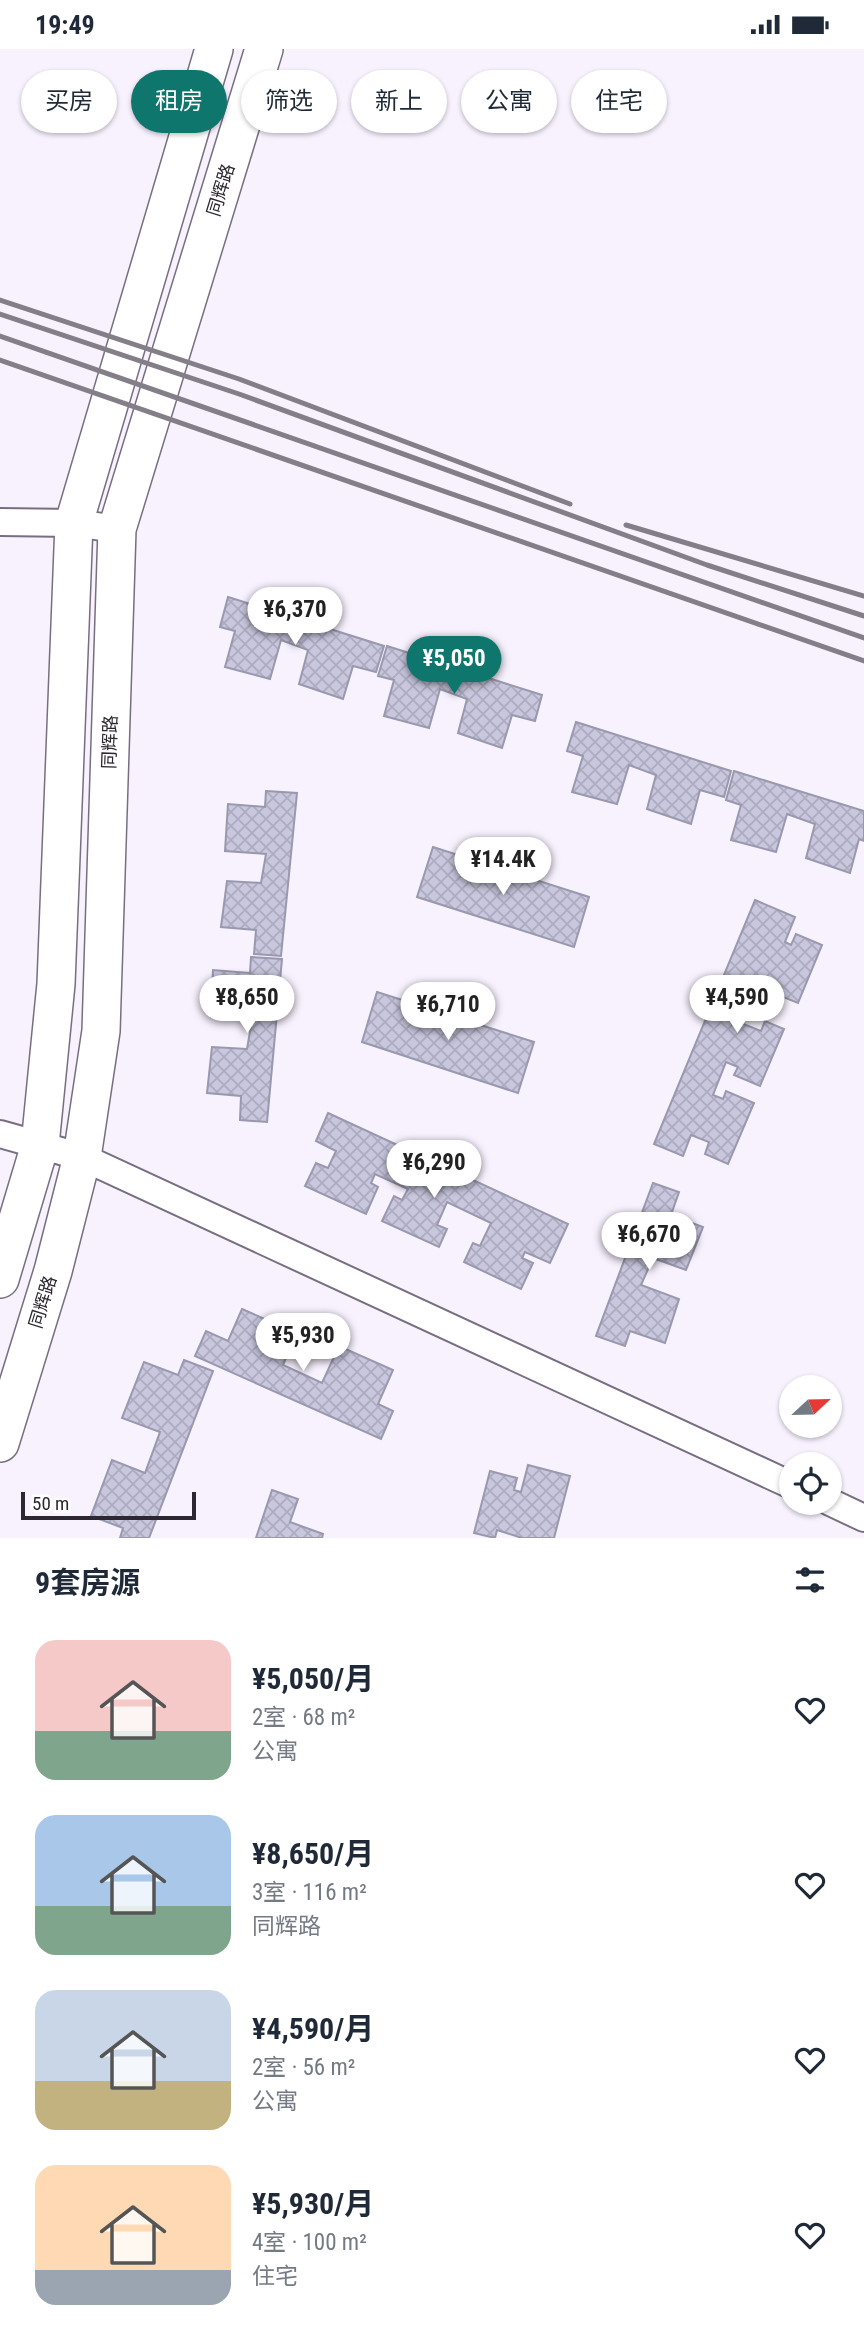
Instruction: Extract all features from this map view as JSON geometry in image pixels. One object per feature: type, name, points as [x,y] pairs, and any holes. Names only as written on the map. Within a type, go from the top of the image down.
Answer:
[{"type":"main road","points":[[0,1279],[40,1146],[56,984],[74,523],[214,49]]},
{"type":"main road","name":"同辉路","points":[[0,1443],[53,1271],[82,1157],[101,1031],[117,529],[264,49]]},
{"type":"street","points":[[0,522],[74,523],[117,529]]},
{"type":"street","points":[[0,1134],[82,1157],[779,1479]]},
{"type":"street","points":[[842,1508],[864,1518]]},
{"type":"building","points":[[228,597],[384,646],[376,672],[353,666],[343,699],[299,684],[308,650],[281,640],[270,679],[225,667],[235,631],[220,627]]},
{"type":"building","points":[[387,646],[542,695],[535,721],[512,715],[502,748],[458,733],[467,699],[440,689],[429,728],[384,716],[394,680],[378,676]]},
{"type":"building","points":[[576,722],[731,771],[724,797],[700,790],[691,824],[647,809],[656,775],[629,765],[617,804],[572,792],[583,756],[567,751]]},
{"type":"building","points":[[734,771],[864,811],[864,841],[859,839],[850,873],[806,858],[815,824],[787,814],[776,852],[731,840],[741,805],[726,800]]},
{"type":"building","points":[[266,791],[297,793],[281,956],[254,954],[256,930],[221,927],[227,881],[261,883],[266,854],[225,851],[228,804],[265,807]]},
{"type":"building","points":[[433,847],[589,897],[574,947],[417,897]]},
{"type":"building","points":[[755,900],[795,917],[785,942],[791,945],[796,934],[822,945],[798,1003],[778,995],[781,987],[757,977],[738,1022],[761,1031],[765,1021],[784,1029],[760,1086],[734,1075],[738,1067],[726,1062],[713,1095],[723,1099],[726,1091],[754,1103],[728,1164],[705,1154],[709,1142],[691,1135],[683,1156],[654,1144]]},
{"type":"building","points":[[251,957],[282,959],[267,1122],[240,1120],[241,1096],[207,1093],[212,1047],[247,1049],[252,1020],[211,1017],[213,970],[250,973]]},
{"type":"building","points":[[377,992],[534,1042],[518,1093],[362,1042]]},
{"type":"building","points":[[328,1113],[568,1224],[550,1263],[525,1252],[522,1258],[533,1263],[521,1289],[464,1262],[473,1243],[480,1246],[491,1223],[447,1202],[437,1225],[447,1229],[439,1247],[382,1221],[394,1196],[402,1200],[408,1189],[375,1174],[371,1183],[378,1187],[366,1214],[305,1186],[316,1163],[328,1168],[336,1151],[316,1141]]},
{"type":"building","points":[[653,1183],[679,1192],[671,1215],[703,1227],[686,1270],[653,1258],[641,1285],[679,1299],[665,1343],[630,1331],[625,1346],[596,1336]]},
{"type":"building","points":[[242,1309],[297,1333],[283,1365],[322,1383],[339,1346],[393,1370],[378,1404],[393,1411],[381,1439],[195,1356],[206,1331],[228,1341]]},
{"type":"building","points":[[184,1360],[213,1371],[149,1538],[120,1538],[123,1528],[91,1516],[112,1460],[145,1473],[160,1432],[122,1418],[144,1362],[178,1375]]},
{"type":"building","points":[[528,1465],[570,1476],[554,1538],[522,1538],[497,1530],[495,1538],[474,1533],[490,1471],[517,1478],[514,1490],[521,1492]]},
{"type":"building","points":[[272,1490],[298,1499],[290,1522],[323,1534],[322,1538],[256,1538]]},
{"type":"railway","points":[[0,300],[239,379],[570,504]]},
{"type":"railway","points":[[0,314],[239,394],[707,565],[864,616]]},
{"type":"railway","points":[[0,336],[864,638]]},
{"type":"railway","points":[[0,360],[864,661]]},
{"type":"railway","points":[[626,525],[864,596]]}]
